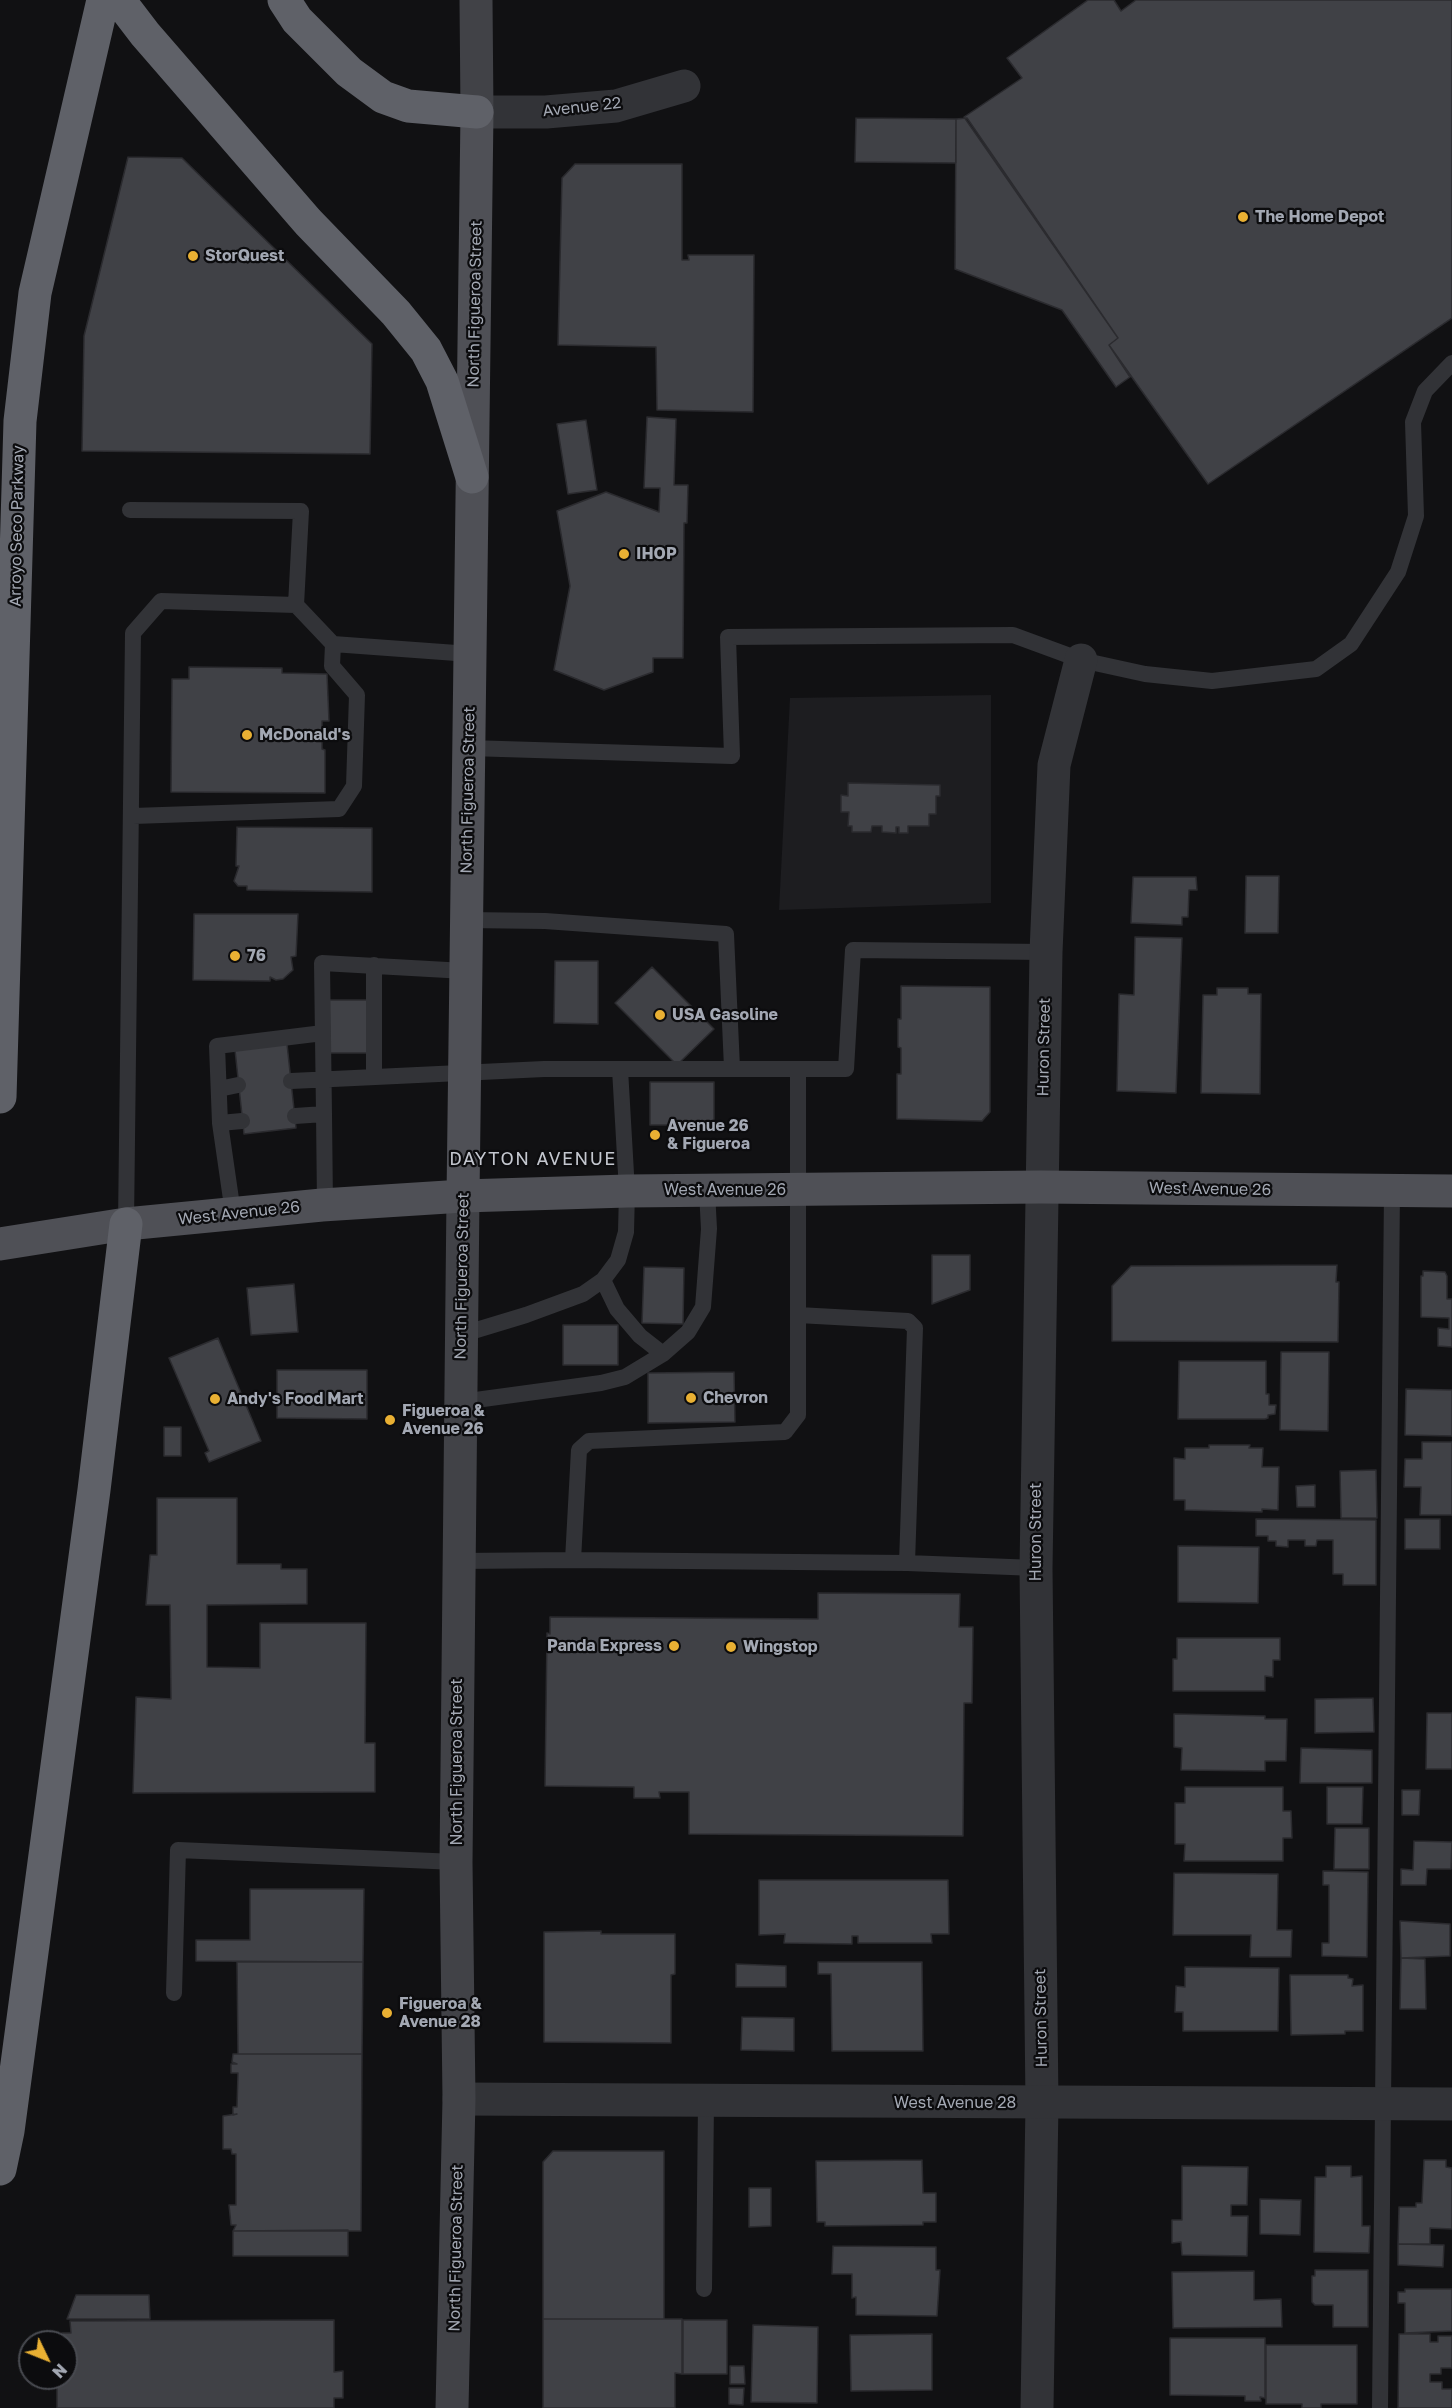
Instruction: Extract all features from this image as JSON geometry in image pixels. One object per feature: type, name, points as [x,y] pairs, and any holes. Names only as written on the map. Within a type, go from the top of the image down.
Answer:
[{"type":"highway","name":"Arroyo Seco Parkway","points":[[0,1097],[20,421],[35,293],[103,0]]},
{"type":"highway","points":[[119,0],[145,34],[308,222],[396,313],[426,350],[442,381],[472,477]]},
{"type":"highway","points":[[284,0],[297,20],[349,72],[383,98],[408,106],[477,112]]},
{"type":"highway","points":[[0,2169],[9,2131],[91,1513],[126,1224]]},
{"type":"main road","name":"North Figueroa Street","points":[[453,2408],[459,2099],[456,1862],[460,1335],[477,112],[476,0]]},
{"type":"main road","name":"West Avenue 26","points":[[0,1244],[126,1224],[326,1205],[463,1196],[627,1191],[1041,1186],[1452,1191]]},
{"type":"street","name":"Avenue 22","points":[[477,112],[546,112],[616,106],[684,86]]},
{"type":"street","name":"Huron Street","points":[[1037,2408],[1042,2104],[1036,1568],[1046,952],[1054,765],[1081,660]]},
{"type":"street","name":"West Avenue 28","points":[[459,2099],[1042,2104],[1452,2104]]},
{"type":"lane","points":[[469,748],[732,756],[728,637],[1013,635],[1081,660],[1145,674],[1212,681],[1316,669],[1351,644],[1398,572],[1416,516],[1413,422],[1425,392],[1452,363]]},
{"type":"lane","points":[[130,510],[301,511],[296,605]]},
{"type":"lane","points":[[126,1224],[133,816],[133,633],[161,601],[296,605],[333,644],[470,654]]},
{"type":"lane","points":[[133,816],[339,809],[354,786],[357,695],[332,666],[333,644]]},
{"type":"lane","points":[[466,920],[544,921],[726,934],[732,1068]]},
{"type":"lane","points":[[291,1081],[324,1077],[620,1069],[846,1069],[853,950],[1046,952]]},
{"type":"lane","points":[[326,1205],[322,963],[465,971]]},
{"type":"lane","points":[[374,965],[374,1076]]},
{"type":"lane","points":[[233,1213],[220,1124],[217,1046],[323,1033]]},
{"type":"lane","points":[[460,1335],[572,1298],[603,1280],[618,1260],[626,1232],[627,1191],[620,1069]]},
{"type":"lane","points":[[573,1560],[579,1450],[589,1442],[785,1432],[798,1415],[798,1069]]},
{"type":"lane","points":[[219,1089],[238,1085]]},
{"type":"lane","points":[[295,1116],[324,1114]]},
{"type":"lane","points":[[220,1124],[242,1121]]},
{"type":"lane","points":[[461,1402],[601,1383],[625,1377],[663,1354],[688,1332],[703,1307],[709,1229],[707,1191]]},
{"type":"lane","points":[[1380,2408],[1392,1191]]},
{"type":"lane","points":[[603,1280],[617,1309],[640,1336],[663,1354]]},
{"type":"lane","points":[[798,1315],[908,1321],[915,1328],[907,1563]]},
{"type":"lane","points":[[458,1561],[907,1563],[1036,1568]]},
{"type":"lane","points":[[174,1993],[178,1850],[456,1862]]},
{"type":"lane","points":[[704,2289],[706,2102]]},
{"type":"shaded area","points":[[991,695],[991,903],[779,910],[790,698]]},
{"type":"building","name":"The Home Depot","points":[[1088,0],[1114,0],[1121,11],[1136,0],[1452,0],[1452,318],[1208,484],[1109,345],[1118,338],[964,117],[1022,78],[1007,58]]},
{"type":"building","points":[[856,118],[956,119],[956,163],[855,162]]},
{"type":"building","points":[[967,118],[1118,338],[1109,345],[1130,377],[1116,387],[1062,310],[955,269],[956,119]]},
{"type":"building","name":"StorQuest","points":[[128,157],[182,158],[372,344],[370,454],[82,451],[84,336]]},
{"type":"building","points":[[575,164],[682,164],[682,260],[689,260],[688,255],[754,255],[753,412],[657,410],[656,347],[558,345],[562,178]]},
{"type":"building","name":"IHOP","points":[[647,417],[676,419],[674,485],[688,485],[687,523],[684,523],[683,658],[653,658],[653,672],[604,690],[554,670],[570,586],[557,511],[606,492],[659,512],[660,488],[644,488]]},
{"type":"building","points":[[586,420],[597,490],[568,494],[557,424]]},
{"type":"building","name":"McDonald's","points":[[189,667],[282,668],[282,673],[327,674],[329,721],[322,721],[325,793],[171,792],[172,679],[189,679]]},
{"type":"building","points":[[848,783],[940,785],[940,796],[936,796],[936,814],[929,814],[929,826],[908,826],[908,833],[899,833],[899,827],[896,827],[896,833],[882,832],[882,826],[872,826],[871,832],[852,832],[852,826],[848,826],[849,812],[841,812],[841,795],[848,796]]},
{"type":"building","points":[[237,827],[372,828],[372,892],[247,890],[247,886],[238,886],[234,881],[239,866],[236,866]]},
{"type":"building","points":[[1246,876],[1279,876],[1278,933],[1245,933]]},
{"type":"building","points":[[1133,877],[1196,877],[1197,890],[1189,890],[1188,917],[1182,917],[1182,925],[1131,923]]},
{"type":"building","points":[[194,914],[298,914],[296,956],[291,957],[293,970],[283,979],[276,980],[270,977],[270,981],[193,980]]},
{"type":"building","points":[[1135,937],[1182,938],[1176,1093],[1117,1091],[1119,994],[1134,995]]},
{"type":"building","points":[[555,961],[598,961],[598,1024],[554,1023]]},
{"type":"building","points":[[652,967],[714,1029],[677,1065],[615,1003]]},
{"type":"building","points":[[901,986],[990,987],[990,1112],[982,1121],[897,1119],[897,1074],[901,1074],[898,1019],[901,1019]]},
{"type":"building","points":[[1217,988],[1248,988],[1248,994],[1261,994],[1260,1094],[1201,1093],[1203,995],[1217,995]]},
{"type":"building","points":[[329,1000],[370,1000],[371,1053],[330,1053]]},
{"type":"building","points":[[287,1044],[296,1128],[244,1134],[235,1050]]},
{"type":"building","points":[[650,1082],[714,1082],[714,1125],[650,1125]]},
{"type":"building","points":[[932,1255],[970,1255],[970,1290],[932,1304]]},
{"type":"building","points":[[1337,1265],[1338,1342],[1112,1341],[1112,1286],[1131,1266]]},
{"type":"building","points":[[644,1267],[684,1268],[683,1324],[642,1323]]},
{"type":"building","points":[[1423,1271],[1445,1272],[1447,1276],[1447,1299],[1452,1299],[1452,1347],[1438,1346],[1438,1328],[1449,1329],[1449,1318],[1421,1317]]},
{"type":"building","points":[[294,1284],[298,1332],[251,1335],[247,1288]]},
{"type":"building","points":[[563,1325],[618,1325],[618,1365],[563,1365]]},
{"type":"building","name":"Andy's Food Mart","points":[[218,1338],[261,1441],[209,1462],[205,1453],[209,1451],[169,1358]]},
{"type":"building","points":[[1281,1352],[1329,1352],[1328,1431],[1280,1430]]},
{"type":"building","points":[[1179,1361],[1266,1361],[1266,1394],[1269,1394],[1269,1405],[1276,1405],[1275,1414],[1268,1415],[1265,1419],[1178,1419]]},
{"type":"building","points":[[277,1370],[367,1370],[367,1419],[277,1418]]},
{"type":"building","name":"Chevron","points":[[734,1372],[735,1422],[648,1423],[648,1373]]},
{"type":"building","points":[[1406,1389],[1452,1390],[1452,1436],[1405,1435]]},
{"type":"building","points":[[164,1427],[181,1427],[181,1456],[164,1456]]},
{"type":"building","points":[[1422,1442],[1452,1442],[1452,1515],[1420,1515],[1421,1487],[1404,1487],[1405,1459],[1422,1459]]},
{"type":"building","points":[[1209,1445],[1250,1445],[1249,1448],[1263,1448],[1262,1467],[1279,1467],[1278,1510],[1262,1509],[1262,1512],[1185,1510],[1185,1500],[1174,1500],[1174,1458],[1185,1459],[1185,1448],[1209,1448]]},
{"type":"building","points":[[1376,1470],[1377,1518],[1341,1518],[1340,1471]]},
{"type":"building","points":[[1315,1485],[1315,1507],[1297,1507],[1296,1486]]},
{"type":"building","points":[[157,1498],[237,1498],[237,1564],[281,1564],[281,1569],[307,1569],[307,1604],[207,1605],[207,1667],[260,1668],[260,1623],[366,1623],[365,1743],[375,1743],[375,1792],[133,1793],[136,1697],[171,1699],[170,1605],[146,1605],[150,1555],[157,1555]]},
{"type":"building","points":[[1256,1519],[1376,1520],[1376,1585],[1343,1585],[1343,1574],[1333,1574],[1333,1540],[1317,1540],[1316,1546],[1305,1546],[1305,1540],[1288,1540],[1288,1547],[1276,1546],[1276,1541],[1268,1541],[1268,1536],[1256,1536]]},
{"type":"building","points":[[1405,1519],[1440,1519],[1440,1549],[1405,1549]]},
{"type":"building","points":[[1178,1546],[1259,1547],[1258,1603],[1178,1602]]},
{"type":"building","points":[[818,1593],[960,1594],[959,1627],[973,1627],[972,1703],[964,1703],[963,1836],[689,1834],[689,1792],[659,1792],[660,1798],[634,1798],[634,1787],[545,1786],[547,1633],[550,1634],[550,1617],[818,1619]]},
{"type":"building","points":[[1177,1638],[1280,1638],[1280,1660],[1273,1660],[1273,1677],[1265,1676],[1265,1691],[1173,1691],[1173,1659],[1177,1659]]},
{"type":"building","points":[[1373,1698],[1374,1732],[1315,1733],[1315,1699]]},
{"type":"building","points":[[1427,1713],[1452,1713],[1452,1769],[1426,1769]]},
{"type":"building","points":[[1174,1714],[1265,1716],[1265,1719],[1287,1719],[1286,1761],[1265,1761],[1265,1771],[1181,1770],[1182,1748],[1174,1747]]},
{"type":"building","points":[[1301,1748],[1372,1750],[1372,1783],[1300,1783]]},
{"type":"building","points":[[1185,1787],[1283,1787],[1283,1811],[1291,1811],[1292,1838],[1283,1838],[1283,1861],[1184,1861],[1185,1844],[1175,1844],[1175,1803],[1185,1803]]},
{"type":"building","points":[[1327,1787],[1363,1787],[1362,1824],[1327,1824]]},
{"type":"building","points":[[1402,1790],[1420,1790],[1419,1815],[1402,1815]]},
{"type":"building","points":[[1335,1828],[1369,1828],[1369,1869],[1334,1869]]},
{"type":"building","points":[[1414,1841],[1452,1842],[1451,1869],[1427,1869],[1426,1885],[1401,1885],[1401,1869],[1413,1870]]},
{"type":"building","points":[[1323,1871],[1368,1872],[1367,1957],[1322,1956],[1322,1943],[1329,1943],[1329,1885],[1323,1885]]},
{"type":"building","points":[[1174,1873],[1278,1874],[1277,1930],[1292,1930],[1291,1957],[1250,1957],[1251,1935],[1173,1935]]},
{"type":"building","points":[[759,1880],[948,1880],[949,1934],[931,1934],[932,1943],[858,1943],[858,1936],[852,1936],[852,1944],[784,1943],[785,1934],[759,1935]]},
{"type":"building","points":[[250,1889],[364,1889],[363,1962],[196,1961],[196,1940],[250,1940]]},
{"type":"building","points":[[1400,1921],[1450,1924],[1450,1956],[1401,1958]]},
{"type":"building","points":[[601,1931],[601,1934],[675,1934],[675,1974],[671,1975],[671,2043],[544,2042],[544,1932]]},
{"type":"building","points":[[1401,1958],[1425,1959],[1426,2009],[1400,2009]]},
{"type":"building","points":[[237,1962],[363,1962],[362,2054],[238,2054]]},
{"type":"building","points":[[818,1962],[922,1962],[923,2051],[832,2051],[831,1974],[818,1974]]},
{"type":"building","points":[[736,1964],[786,1966],[786,1987],[736,1987]]},
{"type":"building","points":[[1185,1967],[1279,1968],[1278,2031],[1183,2031],[1183,2012],[1175,2012],[1176,1986],[1185,1987]]},
{"type":"building","points":[[1290,1975],[1348,1975],[1348,1978],[1353,1979],[1352,1986],[1363,1985],[1363,2031],[1345,2031],[1345,2034],[1291,2035]]},
{"type":"building","points":[[742,2017],[794,2018],[794,2051],[741,2050]]},
{"type":"building","points":[[233,2054],[362,2054],[361,2231],[233,2231],[236,2225],[231,2225],[229,2205],[236,2205],[236,2154],[232,2154],[231,2149],[223,2149],[223,2116],[233,2115],[233,2107],[237,2107],[238,2073],[231,2073],[231,2064],[237,2064],[232,2062]]},
{"type":"building","points":[[553,2151],[664,2151],[664,2319],[543,2319],[543,2162]]},
{"type":"building","points":[[922,2160],[923,2193],[936,2193],[936,2222],[923,2222],[923,2225],[825,2226],[825,2222],[817,2222],[816,2161]]},
{"type":"building","points":[[1424,2160],[1446,2160],[1446,2167],[1452,2168],[1452,2229],[1430,2228],[1430,2244],[1398,2244],[1399,2207],[1416,2207],[1416,2203],[1422,2203]]},
{"type":"building","points":[[1182,2166],[1248,2167],[1247,2205],[1231,2205],[1231,2216],[1248,2216],[1247,2256],[1182,2255],[1181,2242],[1172,2243],[1172,2220],[1182,2220]]},
{"type":"building","points":[[1326,2166],[1351,2166],[1351,2177],[1362,2176],[1362,2226],[1370,2226],[1369,2253],[1314,2252],[1315,2177],[1326,2177]]},
{"type":"building","points":[[749,2188],[771,2188],[771,2226],[749,2227]]},
{"type":"building","points":[[1260,2199],[1301,2200],[1300,2235],[1260,2234]]},
{"type":"building","points":[[348,2230],[348,2256],[233,2256],[233,2231]]},
{"type":"building","points":[[1398,2244],[1444,2245],[1443,2267],[1398,2265]]},
{"type":"building","points":[[833,2246],[936,2247],[936,2270],[940,2270],[937,2316],[856,2315],[856,2297],[852,2298],[852,2274],[832,2274]]},
{"type":"building","points":[[1315,2270],[1368,2270],[1368,2327],[1333,2327],[1333,2305],[1315,2305],[1312,2302],[1312,2276],[1315,2276]]},
{"type":"building","points":[[1254,2271],[1254,2300],[1281,2299],[1282,2327],[1173,2328],[1172,2272]]},
{"type":"building","points":[[1405,2289],[1452,2289],[1452,2331],[1405,2333],[1405,2303],[1398,2303],[1398,2292],[1405,2292]]},
{"type":"building","points":[[76,2295],[149,2295],[150,2319],[67,2319]]},
{"type":"building","points":[[543,2319],[682,2319],[682,2374],[675,2373],[675,2408],[543,2408]]},
{"type":"building","points":[[334,2320],[334,2372],[343,2371],[343,2398],[334,2398],[334,2408],[57,2408],[57,2390],[78,2390],[78,2330],[71,2330],[70,2321]]},
{"type":"building","points":[[683,2320],[727,2320],[727,2374],[683,2374]]},
{"type":"building","points":[[753,2325],[818,2327],[817,2403],[751,2402]]},
{"type":"building","points":[[932,2334],[932,2390],[851,2391],[850,2335]]},
{"type":"building","points":[[1399,2334],[1430,2334],[1430,2342],[1438,2342],[1438,2336],[1452,2336],[1452,2368],[1441,2368],[1441,2374],[1430,2374],[1430,2382],[1442,2382],[1442,2389],[1452,2389],[1452,2408],[1398,2408]]},
{"type":"building","points":[[1170,2338],[1265,2338],[1265,2398],[1260,2397],[1261,2401],[1245,2401],[1245,2396],[1170,2395]]},
{"type":"building","points":[[1266,2345],[1357,2345],[1357,2404],[1321,2404],[1321,2408],[1302,2408],[1302,2404],[1266,2404]]},
{"type":"building","points":[[730,2366],[744,2366],[745,2384],[730,2384]]},
{"type":"building","points":[[729,2388],[744,2388],[743,2405],[729,2404]]},
{"type":"place","name":"The Home Depot","points":[[1243,217]]},
{"type":"place","name":"StorQuest","points":[[193,256]]},
{"type":"place","name":"IHOP","points":[[624,554]]},
{"type":"place","name":"McDonald's","points":[[247,735]]},
{"type":"place","name":"76","points":[[235,956]]},
{"type":"place","name":"USA Gasoline","points":[[660,1015]]},
{"type":"place","name":"Avenue 26 & Figueroa","points":[[655,1135]]},
{"type":"place","name":"Chevron","points":[[691,1398]]},
{"type":"place","name":"Andy's Food Mart","points":[[215,1399]]},
{"type":"place","name":"Figueroa & Avenue 26","points":[[390,1420]]},
{"type":"place","name":"Panda Express","points":[[674,1646]]},
{"type":"place","name":"Wingstop","points":[[731,1647]]},
{"type":"place","name":"Figueroa & Avenue 28","points":[[387,2013]]},
{"type":"district","name":"DAYTON AVENUE","points":[[533,1159]]}]
